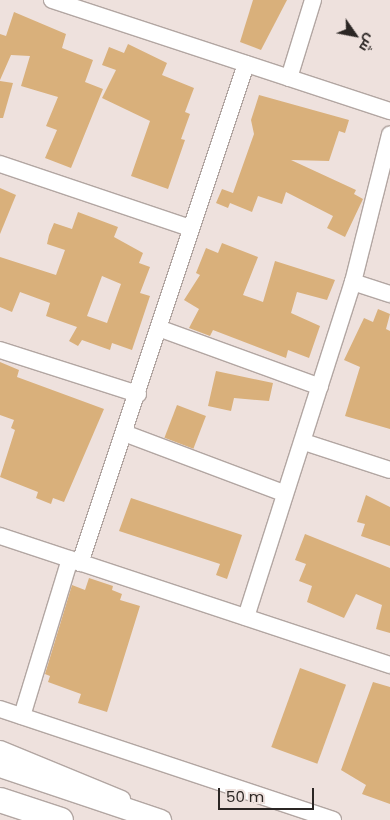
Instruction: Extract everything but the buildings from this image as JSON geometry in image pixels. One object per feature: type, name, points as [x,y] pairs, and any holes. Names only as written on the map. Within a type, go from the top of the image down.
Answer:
[{"type":"highway","points":[[0,800],[61,820]]},
{"type":"main road","points":[[0,766],[156,819]]},
{"type":"street","points":[[52,0],[390,111]]},
{"type":"street","points":[[289,78],[314,0]]},
{"type":"street","points":[[22,716],[75,561],[161,329],[190,228],[246,64]]},
{"type":"street","points":[[246,617],[284,493],[304,442],[353,282],[390,135]]},
{"type":"street","points":[[0,164],[190,228]]},
{"type":"street","points":[[353,282],[390,294]]},
{"type":"street","points":[[161,329],[320,387]]},
{"type":"street","points":[[0,350],[138,394]]},
{"type":"street","points":[[124,433],[284,493]]},
{"type":"street","points":[[304,442],[390,470]]},
{"type":"street","points":[[0,536],[390,664]]},
{"type":"street","points":[[0,709],[333,820]]},
{"type":"street","points":[[0,749],[118,796],[156,819]]}]
